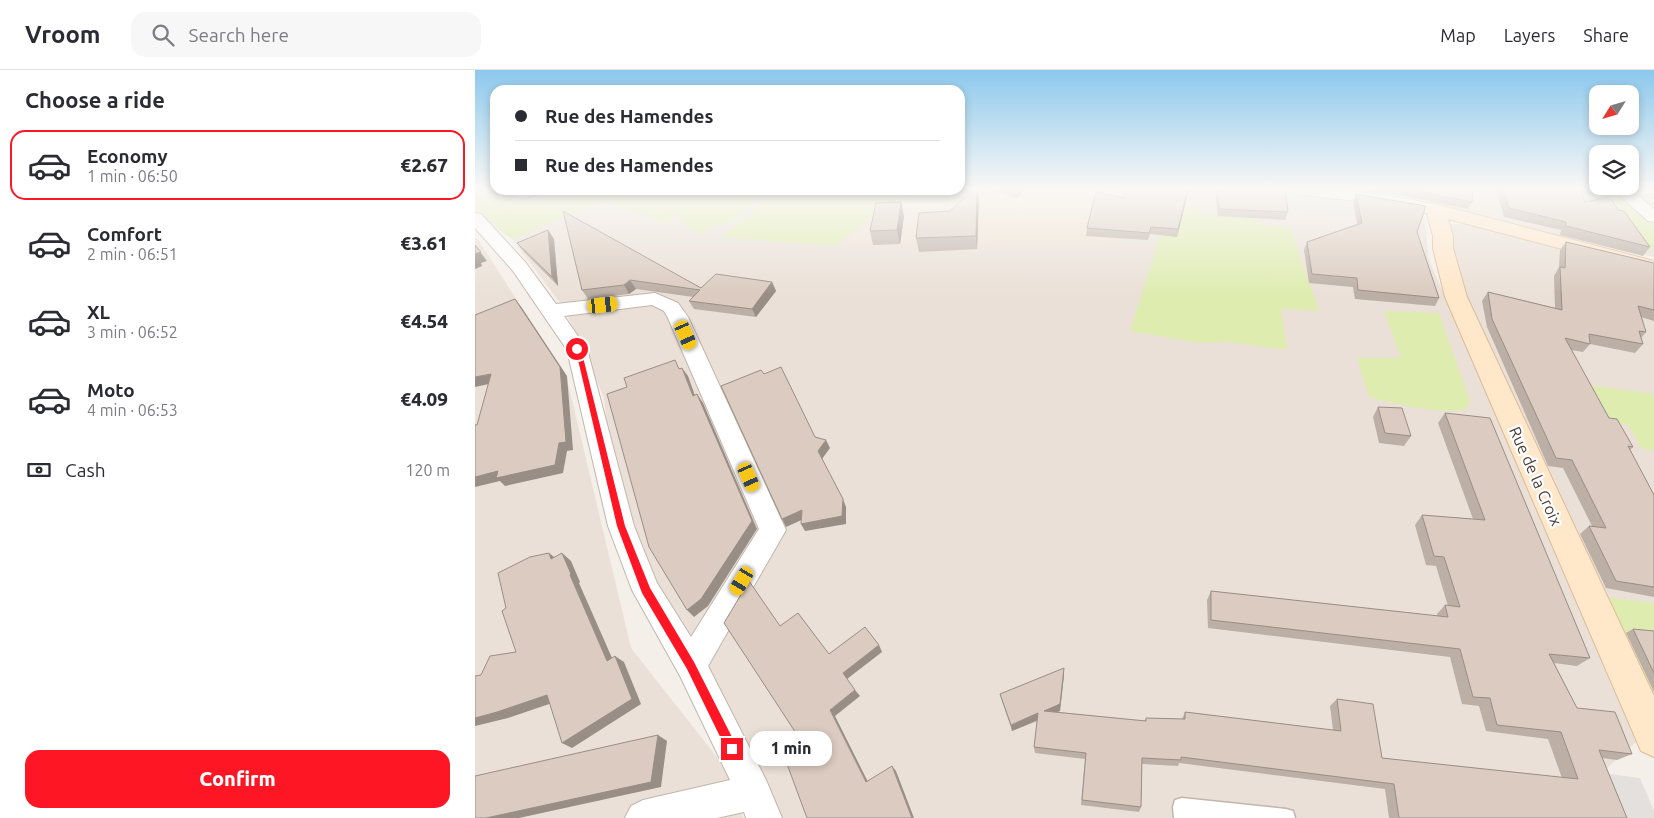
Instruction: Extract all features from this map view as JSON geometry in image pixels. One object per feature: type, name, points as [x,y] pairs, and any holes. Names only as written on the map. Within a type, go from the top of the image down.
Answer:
[{"type":"street","points":[[480,224],[520,267],[577,349],[621,526],[646,590],[691,666],[759,805],[643,818]]},
{"type":"street","name":"Rue de la Croix","points":[[1435,224],[1456,297],[1654,738]]},
{"type":"street","points":[[1510,224],[1654,267]]},
{"type":"street","points":[[1626,259],[1654,260]]},
{"type":"street","points":[[551,311],[655,299],[671,308],[678,317],[773,530],[691,666]]},
{"type":"lane","points":[[1183,818],[1182,806],[1285,818]]},
{"type":"shaded area","points":[[491,224],[1425,224],[1429,260],[1636,742],[1606,769],[1625,818],[772,818],[617,510],[604,398],[580,340],[561,304],[512,239]]},
{"type":"shaded area","points":[[867,224],[1121,224],[1119,242],[843,244]]},
{"type":"shaded area","points":[[1446,224],[1477,224],[1654,265],[1654,707],[1464,296]]},
{"type":"shaded area","points":[[1508,224],[1654,224],[1654,257]]},
{"type":"shaded area","points":[[475,238],[478,239],[567,379],[631,648],[731,775],[743,818],[475,818]]},
{"type":"shaded area","points":[[1594,772],[1640,778],[1654,811],[1654,818],[1612,818]]},
{"type":"green space","points":[[493,224],[548,224],[512,239]]},
{"type":"green space","points":[[729,224],[714,226],[702,234],[684,225]]},
{"type":"green space","points":[[738,224],[863,224],[835,246],[722,237]]},
{"type":"green space","points":[[1163,224],[1263,224],[1290,227],[1319,311],[1281,309],[1287,350],[1230,342],[1199,343],[1130,331]]},
{"type":"green space","points":[[1626,224],[1654,224],[1654,250],[1647,250]]},
{"type":"green space","points":[[1384,311],[1439,313],[1470,401],[1465,410],[1429,409],[1369,397],[1357,358],[1401,358]]},
{"type":"green space","points":[[1581,384],[1654,394],[1654,450],[1642,449],[1629,426],[1605,420]]},
{"type":"green space","points":[[1602,597],[1654,603],[1654,689],[1645,689]]},
{"type":"building","points":[[566,224],[586,224],[701,288],[716,274],[772,282],[752,309],[689,301],[700,290],[630,280],[624,285],[582,290]]},
{"type":"building","points":[[872,224],[898,224],[897,230],[870,231]]},
{"type":"building","points":[[918,224],[976,224],[976,236],[916,238]]},
{"type":"building","points":[[1088,224],[1179,224],[1178,229],[1151,227],[1149,233],[1087,228]]},
{"type":"building","points":[[1359,224],[1420,224],[1417,232],[1439,298],[1358,290],[1357,278],[1312,274],[1307,242]]},
{"type":"building","points":[[1566,224],[1633,224],[1650,247],[1566,226]]},
{"type":"building","points":[[548,230],[552,277],[517,243]]},
{"type":"building","points":[[1566,242],[1654,263],[1654,310],[1638,306],[1646,332],[1639,331],[1643,344],[1589,334],[1590,344],[1565,338],[1609,418],[1617,419],[1633,447],[1628,446],[1654,495],[1654,587],[1616,581],[1589,526],[1606,528],[1572,460],[1556,458],[1492,319],[1488,292],[1562,310],[1560,267],[1565,268]]},
{"type":"building","points":[[475,245],[481,252],[475,254]]},
{"type":"building","points":[[515,299],[560,367],[566,442],[559,443],[555,465],[496,478],[498,471],[475,477],[475,425],[477,425],[491,374],[475,377],[475,315]]},
{"type":"building","points":[[675,360],[679,369],[682,368],[693,396],[697,394],[752,521],[701,599],[687,610],[649,547],[607,394],[627,387],[624,378]]},
{"type":"building","points":[[781,367],[815,437],[826,440],[818,451],[843,499],[842,516],[801,524],[802,510],[782,519],[721,386],[761,370],[764,374]]},
{"type":"building","points":[[1378,407],[1402,408],[1411,436],[1385,433]]},
{"type":"building","points":[[1445,413],[1490,418],[1590,658],[1549,654],[1577,708],[1615,712],[1632,754],[1599,750],[1627,818],[1399,818],[1394,784],[1181,757],[1181,760],[1142,758],[1141,807],[1082,800],[1086,753],[1034,747],[1038,713],[1011,725],[1000,694],[1064,668],[1060,704],[1044,711],[1146,721],[1146,718],[1185,719],[1185,712],[1341,731],[1337,699],[1373,704],[1382,758],[1578,779],[1561,732],[1497,725],[1490,698],[1473,697],[1460,649],[1211,620],[1211,591],[1448,617],[1445,605],[1460,607],[1444,557],[1434,556],[1422,515],[1485,520]]},
{"type":"building","points":[[549,553],[551,559],[562,553],[607,661],[615,656],[632,699],[562,743],[547,695],[475,718],[475,676],[481,675],[490,656],[516,652],[502,611],[506,608],[498,573],[530,557]]},
{"type":"building","points":[[749,581],[780,626],[798,613],[829,654],[865,627],[879,645],[843,673],[855,690],[830,710],[866,782],[892,766],[912,818],[807,818],[787,764],[807,750],[724,623]]},
{"type":"building","points":[[1633,629],[1654,631],[1654,673]]},
{"type":"building","points":[[658,735],[651,782],[486,818],[475,818],[475,776]]},
{"type":"route","points":[[577,349],[621,526],[646,590],[691,666],[732,749]]}]
